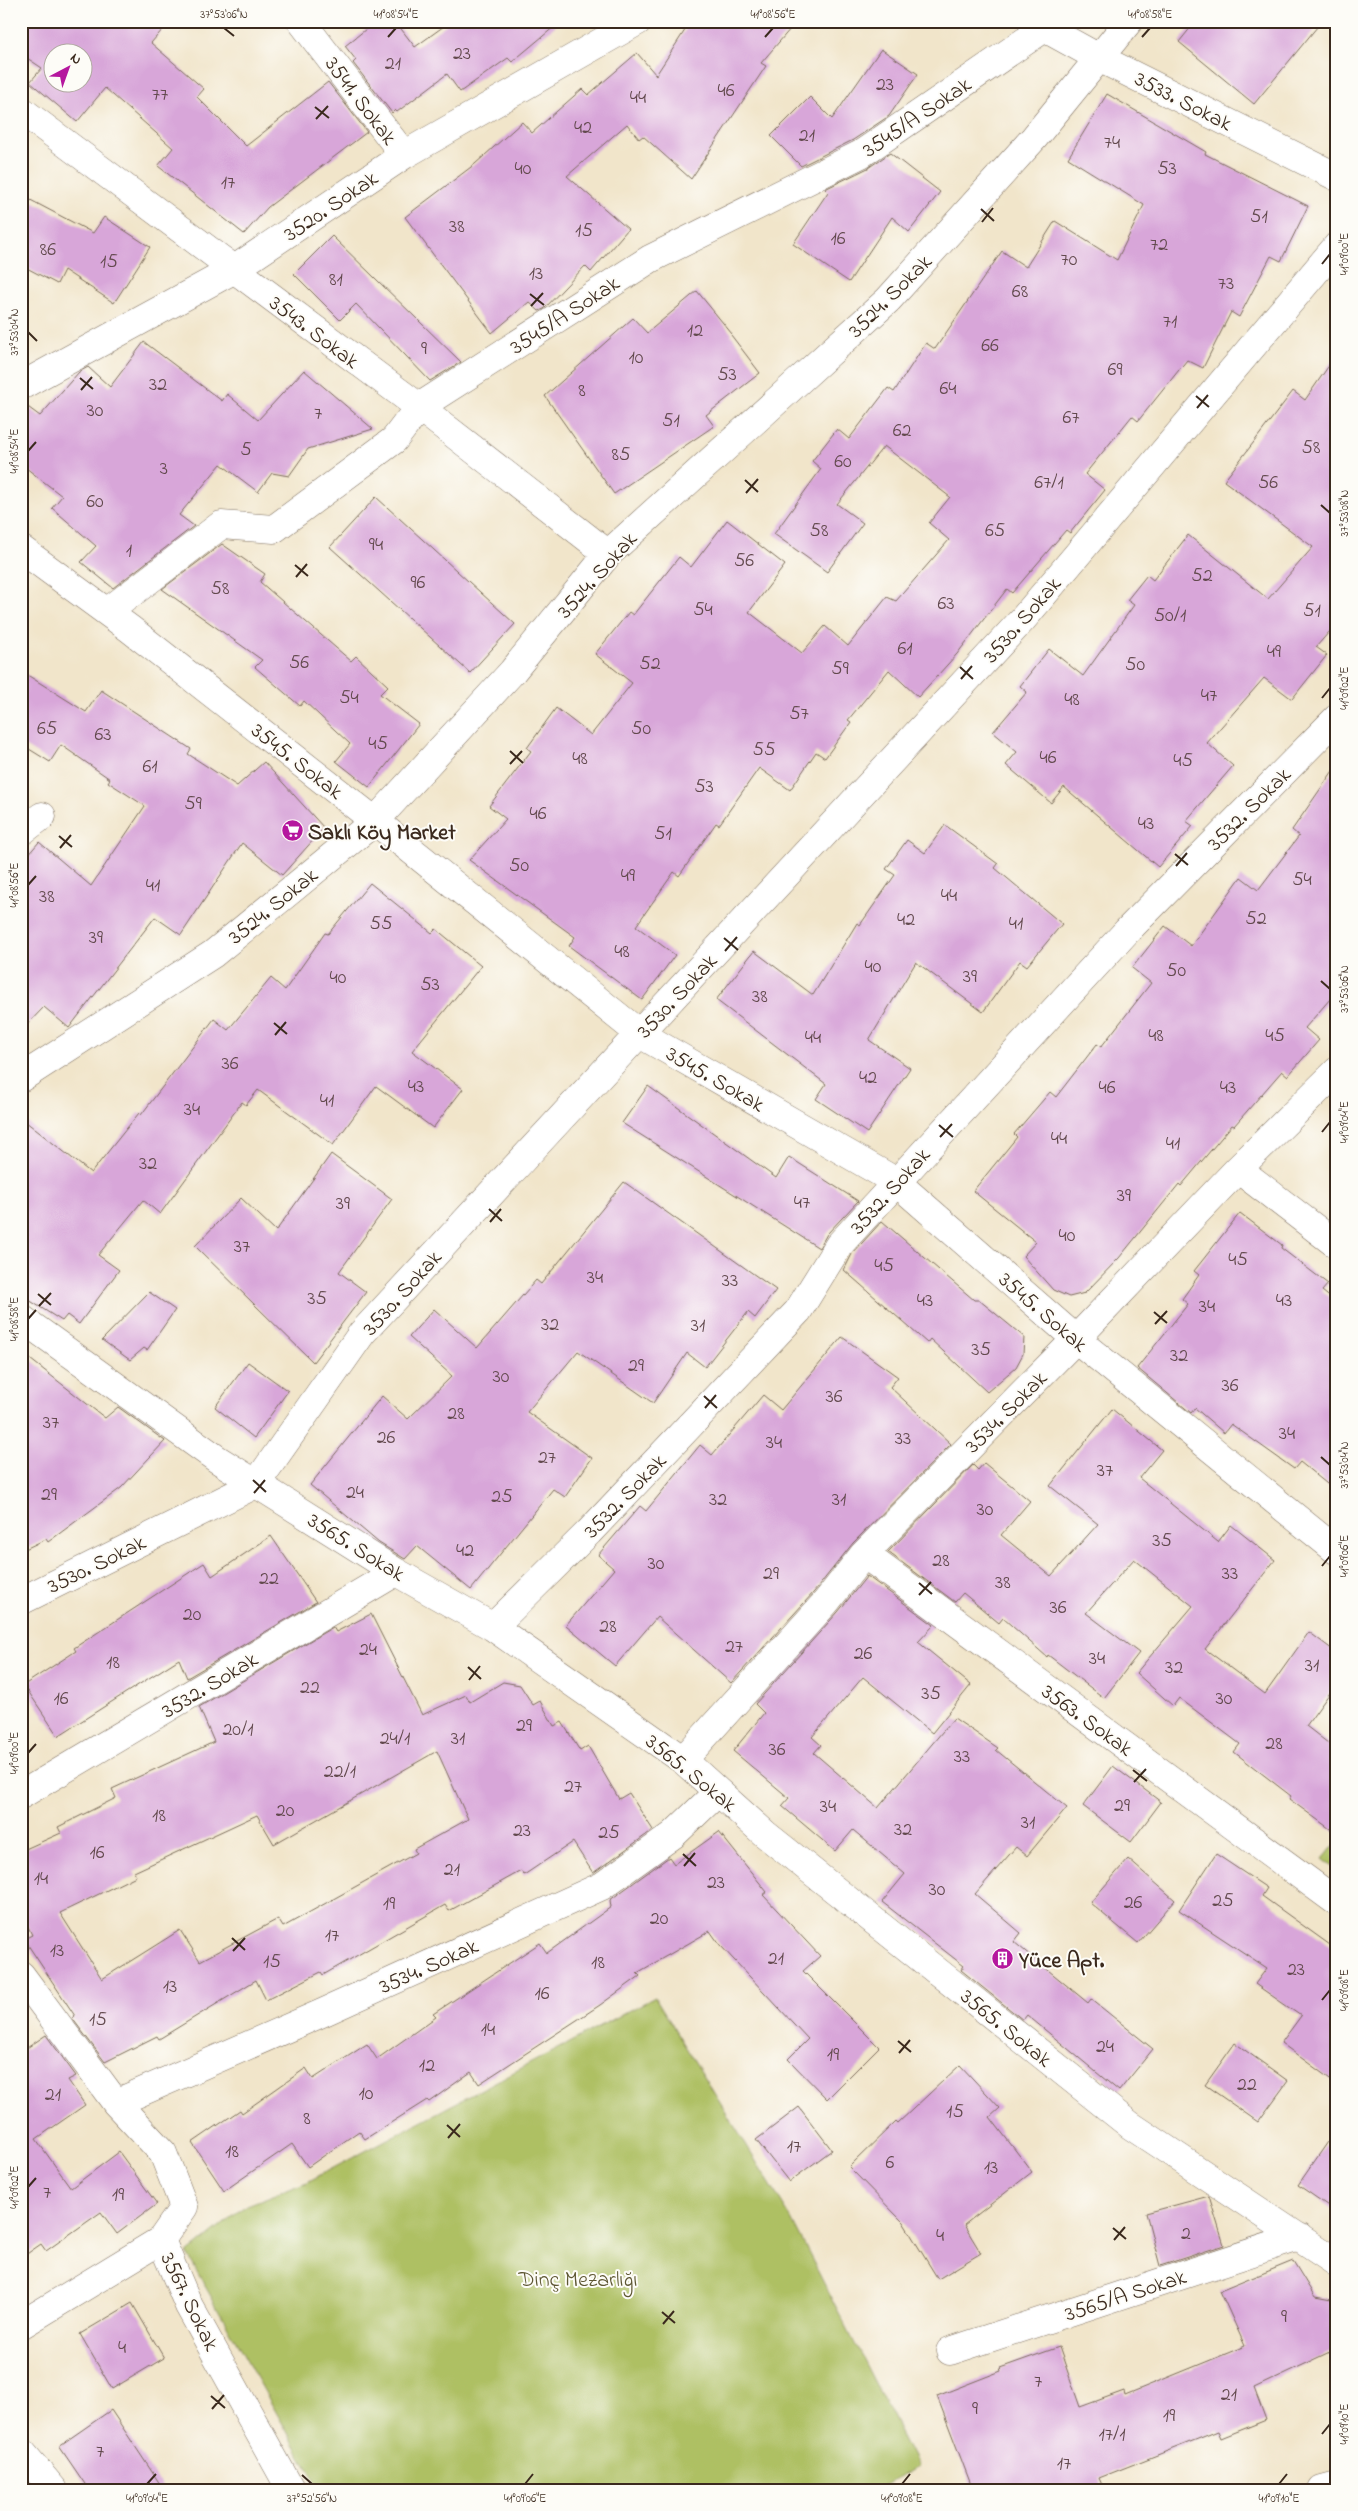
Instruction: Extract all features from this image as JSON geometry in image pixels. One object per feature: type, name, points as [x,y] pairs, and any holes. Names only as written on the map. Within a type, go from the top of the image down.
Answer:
[{"type":"street","name":"3541. Sokak","points":[[301,21],[404,155]]},
{"type":"street","name":"3520. Sokak","points":[[21,386],[233,270],[404,155],[638,21]]},
{"type":"street","name":"3524. Sokak","points":[[21,1078],[213,954],[375,821],[512,672],[608,554],[888,300],[1034,138],[1129,21]]},
{"type":"street","name":"3533. Sokak","points":[[1037,25],[1337,178]]},
{"type":"street","name":"3545/A Sokak","points":[[107,612],[221,525],[274,529],[394,440],[419,407],[650,259],[861,154],[1037,25]]},
{"type":"street","name":"3543. Sokak","points":[[21,110],[419,407],[608,554]]},
{"type":"street","name":"3530. Sokak","points":[[21,1600],[256,1484],[362,1333],[1023,620],[1337,246]]},
{"type":"street","name":"3545. Sokak","points":[[21,549],[107,612],[375,821],[640,1034],[895,1182],[1076,1339],[1337,1551]]},
{"type":"street","name":"3532. Sokak","points":[[493,1627],[589,1532],[798,1311],[839,1245],[1127,931],[1337,718]]},
{"type":"street","name":"3534. Sokak","points":[[683,1760],[826,1602],[864,1554],[1076,1339],[1238,1169],[1337,1071]]},
{"type":"street","points":[[1238,1169],[1337,1245]]},
{"type":"street","name":"3565. Sokak","points":[[21,1318],[217,1459],[396,1572],[493,1627],[683,1760],[765,1834],[1130,2125],[1337,2263]]},
{"type":"street","name":"3563. Sokak","points":[[864,1554],[1337,1902]]},
{"type":"street","name":"3532. Sokak","points":[[21,1795],[396,1572]]},
{"type":"street","name":"3534. Sokak","points":[[116,2102],[332,2009],[602,1886],[673,1835],[718,1792]]},
{"type":"street","name":"3567. Sokak","points":[[21,1975],[116,2102],[162,2154],[184,2207],[161,2240],[189,2306],[291,2490]]},
{"type":"street","name":"3565/A Sokak","points":[[950,2351],[1299,2237]]},
{"type":"street","points":[[21,2325],[161,2240]]},
{"type":"street","points":[[21,2452],[54,2490]]},
{"type":"street","points":[[1322,2490],[1337,2486]]},
{"type":"green space","points":[[1337,1842],[1337,1870],[1323,1859]]},
{"type":"green space","name":"Dinç Mezarlığı","points":[[655,1997],[789,2215],[918,2467],[876,2490],[320,2490],[187,2254],[247,2205],[307,2182]]},
{"type":"building","points":[[21,21],[170,21],[151,43],[204,89],[197,97],[246,146],[328,82],[367,132],[268,207],[244,234],[158,166],[173,148],[105,88],[77,122],[30,82],[42,68],[21,54]]},
{"type":"building","points":[[376,21],[395,21],[415,47],[451,21],[561,21],[512,62],[508,58],[460,92],[447,74],[397,112],[395,110],[392,113],[353,63],[356,60],[345,46]]},
{"type":"building","points":[[691,21],[797,21],[761,63],[766,66],[691,179],[643,136],[639,139],[627,124],[567,176],[628,229],[591,272],[585,266],[544,309],[539,311],[529,302],[492,333],[405,217],[475,164],[522,122],[532,133],[582,89],[588,95],[637,53],[656,75]]},
{"type":"building","points":[[1196,21],[1322,21],[1254,104],[1179,42]]},
{"type":"building","points":[[881,49],[918,74],[889,116],[853,140],[801,166],[771,136],[810,97],[832,119]]},
{"type":"building","points":[[1107,94],[1206,152],[1205,154],[1308,206],[1281,261],[1271,256],[1239,317],[1231,312],[1203,368],[1187,360],[1138,421],[1132,416],[1085,474],[1105,490],[1070,533],[1066,530],[1012,593],[1007,589],[957,654],[918,697],[889,670],[848,720],[851,722],[825,758],[816,752],[790,790],[759,768],[719,825],[716,823],[679,876],[674,872],[636,926],[675,955],[642,1000],[569,946],[575,937],[469,860],[506,819],[489,806],[531,751],[527,748],[556,708],[591,735],[632,683],[595,654],[629,612],[633,615],[679,557],[691,567],[727,520],[785,565],[749,612],[802,653],[825,626],[848,646],[887,597],[896,601],[949,540],[929,523],[950,497],[884,446],[837,504],[863,523],[827,572],[774,534],[821,469],[812,461],[837,429],[849,439],[888,388],[894,392],[926,343],[935,349],[1002,251],[1026,267],[1055,221],[1117,260],[1144,205],[1068,158]]},
{"type":"building","points":[[890,153],[940,192],[909,232],[892,217],[849,282],[793,244],[828,192],[825,189],[868,168]]},
{"type":"building","points":[[21,195],[93,233],[104,217],[150,247],[114,303],[64,270],[57,284],[21,265]]},
{"type":"building","points":[[332,236],[461,362],[430,381],[356,304],[340,320],[294,274]]},
{"type":"building","points":[[697,291],[732,334],[760,373],[706,415],[714,426],[614,494],[545,396],[633,318],[647,333]]},
{"type":"building","points":[[144,342],[222,401],[227,394],[258,420],[304,370],[373,429],[308,449],[289,476],[272,473],[258,492],[221,464],[179,515],[194,526],[113,588],[81,562],[96,546],[52,508],[62,496],[21,464],[21,402],[40,416],[79,372],[88,367],[110,387]]},
{"type":"building","points":[[1337,354],[1337,623],[1316,647],[1327,655],[1292,699],[1264,678],[1207,743],[1233,766],[1186,821],[1193,826],[1158,867],[1064,787],[1051,803],[1006,765],[1017,752],[993,732],[1027,692],[1020,686],[1049,649],[1083,676],[1134,605],[1127,600],[1147,575],[1153,580],[1188,535],[1268,599],[1313,547],[1224,481],[1293,391],[1305,400]]},
{"type":"building","points":[[376,497],[515,624],[470,673],[330,547]]},
{"type":"building","points":[[222,544],[265,574],[260,582],[351,661],[356,656],[388,686],[380,694],[419,724],[369,787],[336,761],[350,744],[304,701],[300,706],[255,667],[262,660],[162,589]]},
{"type":"building","points":[[21,671],[86,712],[101,690],[191,749],[188,754],[237,786],[264,762],[324,828],[282,875],[242,843],[181,935],[155,917],[69,1028],[44,1007],[21,1031],[21,863],[39,842],[91,886],[145,806],[108,782],[110,779],[61,745],[50,762],[21,744]]},
{"type":"building","points":[[1337,765],[1337,991],[1305,1028],[1319,1040],[1288,1076],[1282,1071],[1234,1126],[1232,1125],[1181,1186],[1179,1184],[1119,1258],[1085,1293],[1069,1297],[1053,1290],[1023,1256],[1036,1242],[973,1191],[1017,1137],[1014,1134],[1050,1092],[1056,1097],[1097,1044],[1101,1047],[1151,983],[1132,968],[1165,926],[1191,946],[1241,877],[1258,890],[1299,836],[1292,830]]},
{"type":"building","points":[[945,825],[998,864],[995,868],[1062,924],[1027,966],[1020,961],[983,1012],[916,962],[869,1040],[910,1068],[867,1133],[816,1099],[826,1084],[716,1000],[754,951],[813,995],[857,923],[860,925],[895,875],[886,869],[907,840],[925,853]]},
{"type":"building","points":[[370,883],[432,933],[436,929],[481,966],[412,1051],[463,1089],[433,1128],[376,1086],[333,1145],[258,1090],[246,1105],[242,1102],[160,1214],[143,1200],[98,1255],[119,1270],[79,1324],[67,1315],[62,1321],[21,1295],[21,1118],[91,1173],[139,1113],[141,1115],[214,1019],[228,1030],[271,978],[285,990],[325,933],[328,934]]},
{"type":"building","points":[[648,1086],[776,1178],[789,1157],[858,1201],[827,1234],[819,1248],[622,1123]]},
{"type":"building","points":[[331,1154],[392,1199],[339,1272],[366,1292],[313,1362],[195,1246],[241,1198],[276,1231]]},
{"type":"building","points":[[624,1182],[776,1290],[755,1318],[748,1312],[705,1367],[687,1353],[653,1403],[578,1351],[527,1412],[592,1458],[565,1497],[553,1489],[471,1590],[417,1546],[405,1559],[379,1543],[310,1485],[382,1396],[408,1419],[452,1376],[409,1337],[434,1309],[477,1348],[536,1280],[541,1284]]},
{"type":"building","points":[[1240,1213],[1328,1284],[1322,1291],[1337,1303],[1337,1492],[1300,1462],[1294,1469],[1231,1424],[1224,1433],[1195,1408],[1191,1413],[1137,1368],[1188,1304],[1182,1299],[1199,1275],[1194,1271]]},
{"type":"building","points":[[882,1221],[974,1300],[979,1300],[1024,1337],[1023,1354],[1016,1367],[987,1392],[930,1339],[927,1343],[844,1270],[852,1254]]},
{"type":"building","points":[[149,1292],[175,1310],[147,1350],[144,1348],[130,1360],[102,1340]]},
{"type":"building","points":[[842,1337],[898,1377],[890,1387],[951,1444],[853,1543],[814,1592],[731,1683],[657,1617],[615,1666],[566,1625],[614,1569],[598,1555],[640,1506],[646,1511],[700,1445],[712,1455],[763,1395],[781,1410]]},
{"type":"building","points":[[21,1352],[105,1418],[118,1407],[165,1441],[121,1488],[48,1542],[46,1539],[21,1551]]},
{"type":"building","points":[[248,1362],[288,1391],[254,1438],[215,1407]]},
{"type":"building","points":[[1112,1409],[1162,1450],[1139,1478],[1218,1542],[1231,1525],[1275,1560],[1205,1649],[1265,1694],[1309,1632],[1337,1653],[1337,1683],[1306,1726],[1337,1750],[1337,1834],[1289,1799],[1291,1796],[1234,1752],[1240,1744],[1179,1698],[1173,1706],[1136,1673],[1193,1606],[1134,1559],[1086,1613],[1139,1653],[1104,1698],[1048,1655],[1047,1657],[1003,1618],[999,1623],[963,1593],[955,1602],[888,1552],[973,1465],[978,1470],[984,1463],[1030,1501],[1001,1535],[1051,1576],[1098,1524],[1050,1486]]},
{"type":"building","points":[[271,1536],[316,1602],[187,1678],[179,1659],[58,1736],[24,1685],[76,1651],[74,1648],[204,1563],[212,1576]]},
{"type":"building","points":[[867,1576],[934,1625],[918,1642],[971,1685],[932,1733],[863,1677],[812,1737],[821,1745],[814,1753],[878,1808],[954,1718],[998,1748],[996,1750],[1067,1808],[1027,1856],[1016,1847],[975,1894],[1021,1933],[1014,1942],[1088,2003],[1091,1999],[1153,2049],[1119,2091],[1027,2015],[1023,2020],[961,1970],[964,1966],[882,1902],[905,1874],[853,1830],[835,1851],[782,1806],[789,1798],[733,1751],[764,1713],[755,1704],[838,1612]]},
{"type":"building","points":[[371,1614],[422,1715],[466,1695],[470,1702],[503,1682],[520,1685],[533,1705],[540,1701],[554,1726],[562,1722],[580,1751],[588,1746],[619,1799],[629,1793],[653,1830],[593,1873],[573,1842],[524,1875],[521,1871],[449,1911],[445,1905],[323,1975],[321,1972],[266,2000],[256,1980],[159,2039],[157,2036],[105,2062],[72,2018],[75,2016],[24,1939],[32,1935],[21,1912],[21,1851],[61,1833],[58,1827],[116,1798],[112,1789],[214,1742],[199,1707],[333,1627],[336,1632]],"holes":[[[437,1751],[468,1819],[414,1849],[416,1853],[283,1927],[278,1919],[200,1961],[180,1930],[102,1979],[60,1913],[136,1876],[134,1872],[257,1815],[274,1844]]]},
{"type":"building","points":[[1113,1766],[1161,1802],[1131,1842],[1083,1806]]},
{"type":"building","points":[[719,1832],[767,1892],[763,1895],[820,1956],[803,1971],[879,2047],[827,2099],[788,2059],[808,2039],[720,1945],[710,1931],[637,1973],[640,1976],[600,2005],[479,2084],[471,2072],[429,2102],[427,2100],[365,2139],[359,2131],[308,2167],[292,2144],[224,2191],[192,2143],[240,2110],[242,2113],[306,2068],[313,2079],[367,2044],[377,2059],[436,2017],[433,2014],[540,1943],[547,1953],[611,1907],[610,1900],[669,1857],[674,1864]]},
{"type":"building","points":[[1216,1854],[1267,1888],[1262,1896],[1337,1950],[1337,2084],[1281,2043],[1301,2016],[1255,1984],[1267,1968],[1179,1910]]},
{"type":"building","points":[[1128,1859],[1175,1900],[1138,1943],[1090,1903]]},
{"type":"building","points":[[46,2035],[76,2076],[68,2080],[85,2105],[36,2139],[71,2188],[119,2152],[157,2204],[117,2234],[101,2212],[46,2251],[41,2244],[21,2258],[21,2052]]},
{"type":"building","points":[[1235,2043],[1288,2081],[1258,2122],[1205,2085]]},
{"type":"building","points":[[960,2065],[1000,2108],[990,2117],[1032,2172],[964,2225],[981,2253],[938,2279],[903,2222],[849,2167],[896,2121],[898,2123]]},
{"type":"building","points":[[799,2107],[832,2150],[789,2182],[756,2140]]},
{"type":"building","points":[[1337,2129],[1337,2212],[1298,2185]]},
{"type":"building","points":[[1209,2196],[1224,2245],[1160,2266],[1146,2213]]},
{"type":"building","points":[[1293,2261],[1315,2297],[1337,2301],[1337,2349],[1254,2388],[1266,2420],[1221,2438],[1218,2431],[1099,2478],[1104,2490],[973,2490],[937,2396],[1001,2371],[1000,2368],[1059,2347],[1080,2407],[1124,2391],[1125,2395],[1245,2346],[1220,2291]]},
{"type":"building","points":[[132,2303],[164,2358],[112,2389],[80,2334]]},
{"type":"building","points":[[111,2410],[164,2490],[89,2490],[59,2446]]},
{"type":"place","name":"Saklı Köy Market","points":[[292,831]]},
{"type":"place","name":"Yüce Apt.","points":[[1003,1959]]}]
